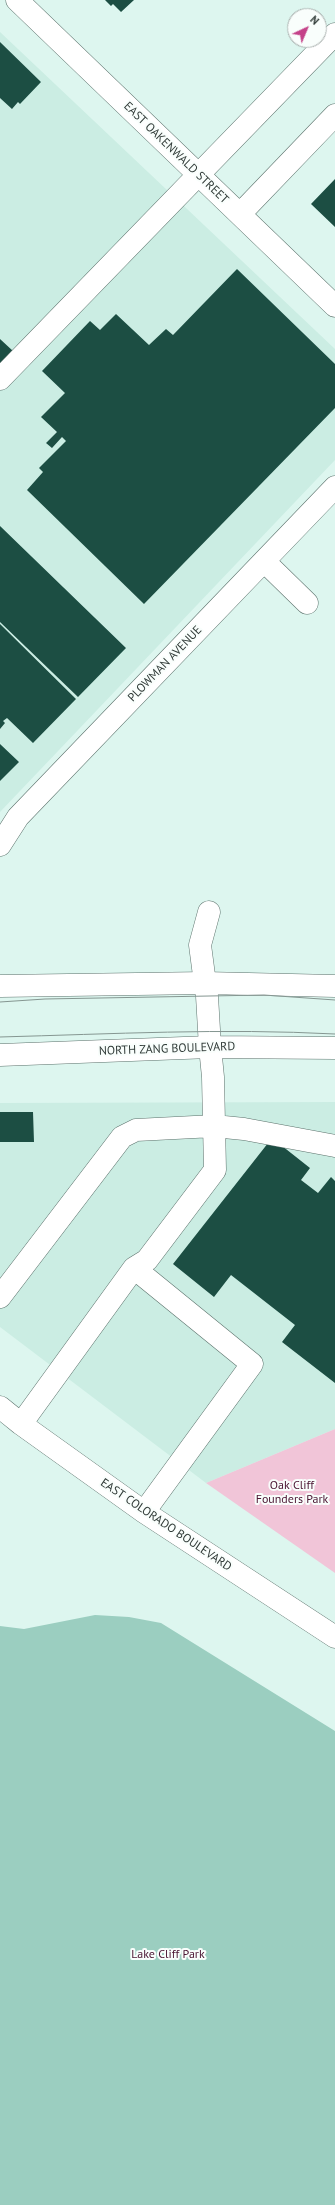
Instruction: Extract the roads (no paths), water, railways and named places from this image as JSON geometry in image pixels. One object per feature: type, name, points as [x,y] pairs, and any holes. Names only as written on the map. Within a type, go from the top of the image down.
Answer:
[{"type":"street","name":"EAST OAKENWALD STREET","points":[[17,0],[335,306]]},
{"type":"street","points":[[0,379],[335,34]]},
{"type":"street","points":[[240,214],[335,115]]},
{"type":"street","name":"PLOWMAN AVENUE","points":[[0,846],[18,817],[335,487]]},
{"type":"street","points":[[264,561],[307,603]]},
{"type":"street","points":[[21,1424],[134,1268],[147,1260],[215,1170],[207,996],[200,945],[209,912]]},
{"type":"street","points":[[0,986],[205,983],[335,986]]},
{"type":"street","name":"NORTH ZANG BOULEVARD","points":[[0,1055],[210,1047],[335,1048]]},
{"type":"street","points":[[0,1297],[122,1137],[136,1130],[214,1126],[244,1128],[335,1146]]},
{"type":"street","points":[[134,1268],[252,1364],[144,1512]]},
{"type":"street","name":"EAST COLORADO BOULEVARD","points":[[0,1407],[21,1424],[144,1512],[335,1637]]},
{"type":"tram line","points":[[0,1002],[45,999],[264,995],[335,1000]]},
{"type":"tram line","points":[[0,1037],[209,1032],[293,1032],[335,1034]]},
{"type":"park label","name":"Oak Cliff Founders Park","points":[[292,1493]]},
{"type":"park label","name":"Lake Cliff Park","points":[[168,1955]]}]
